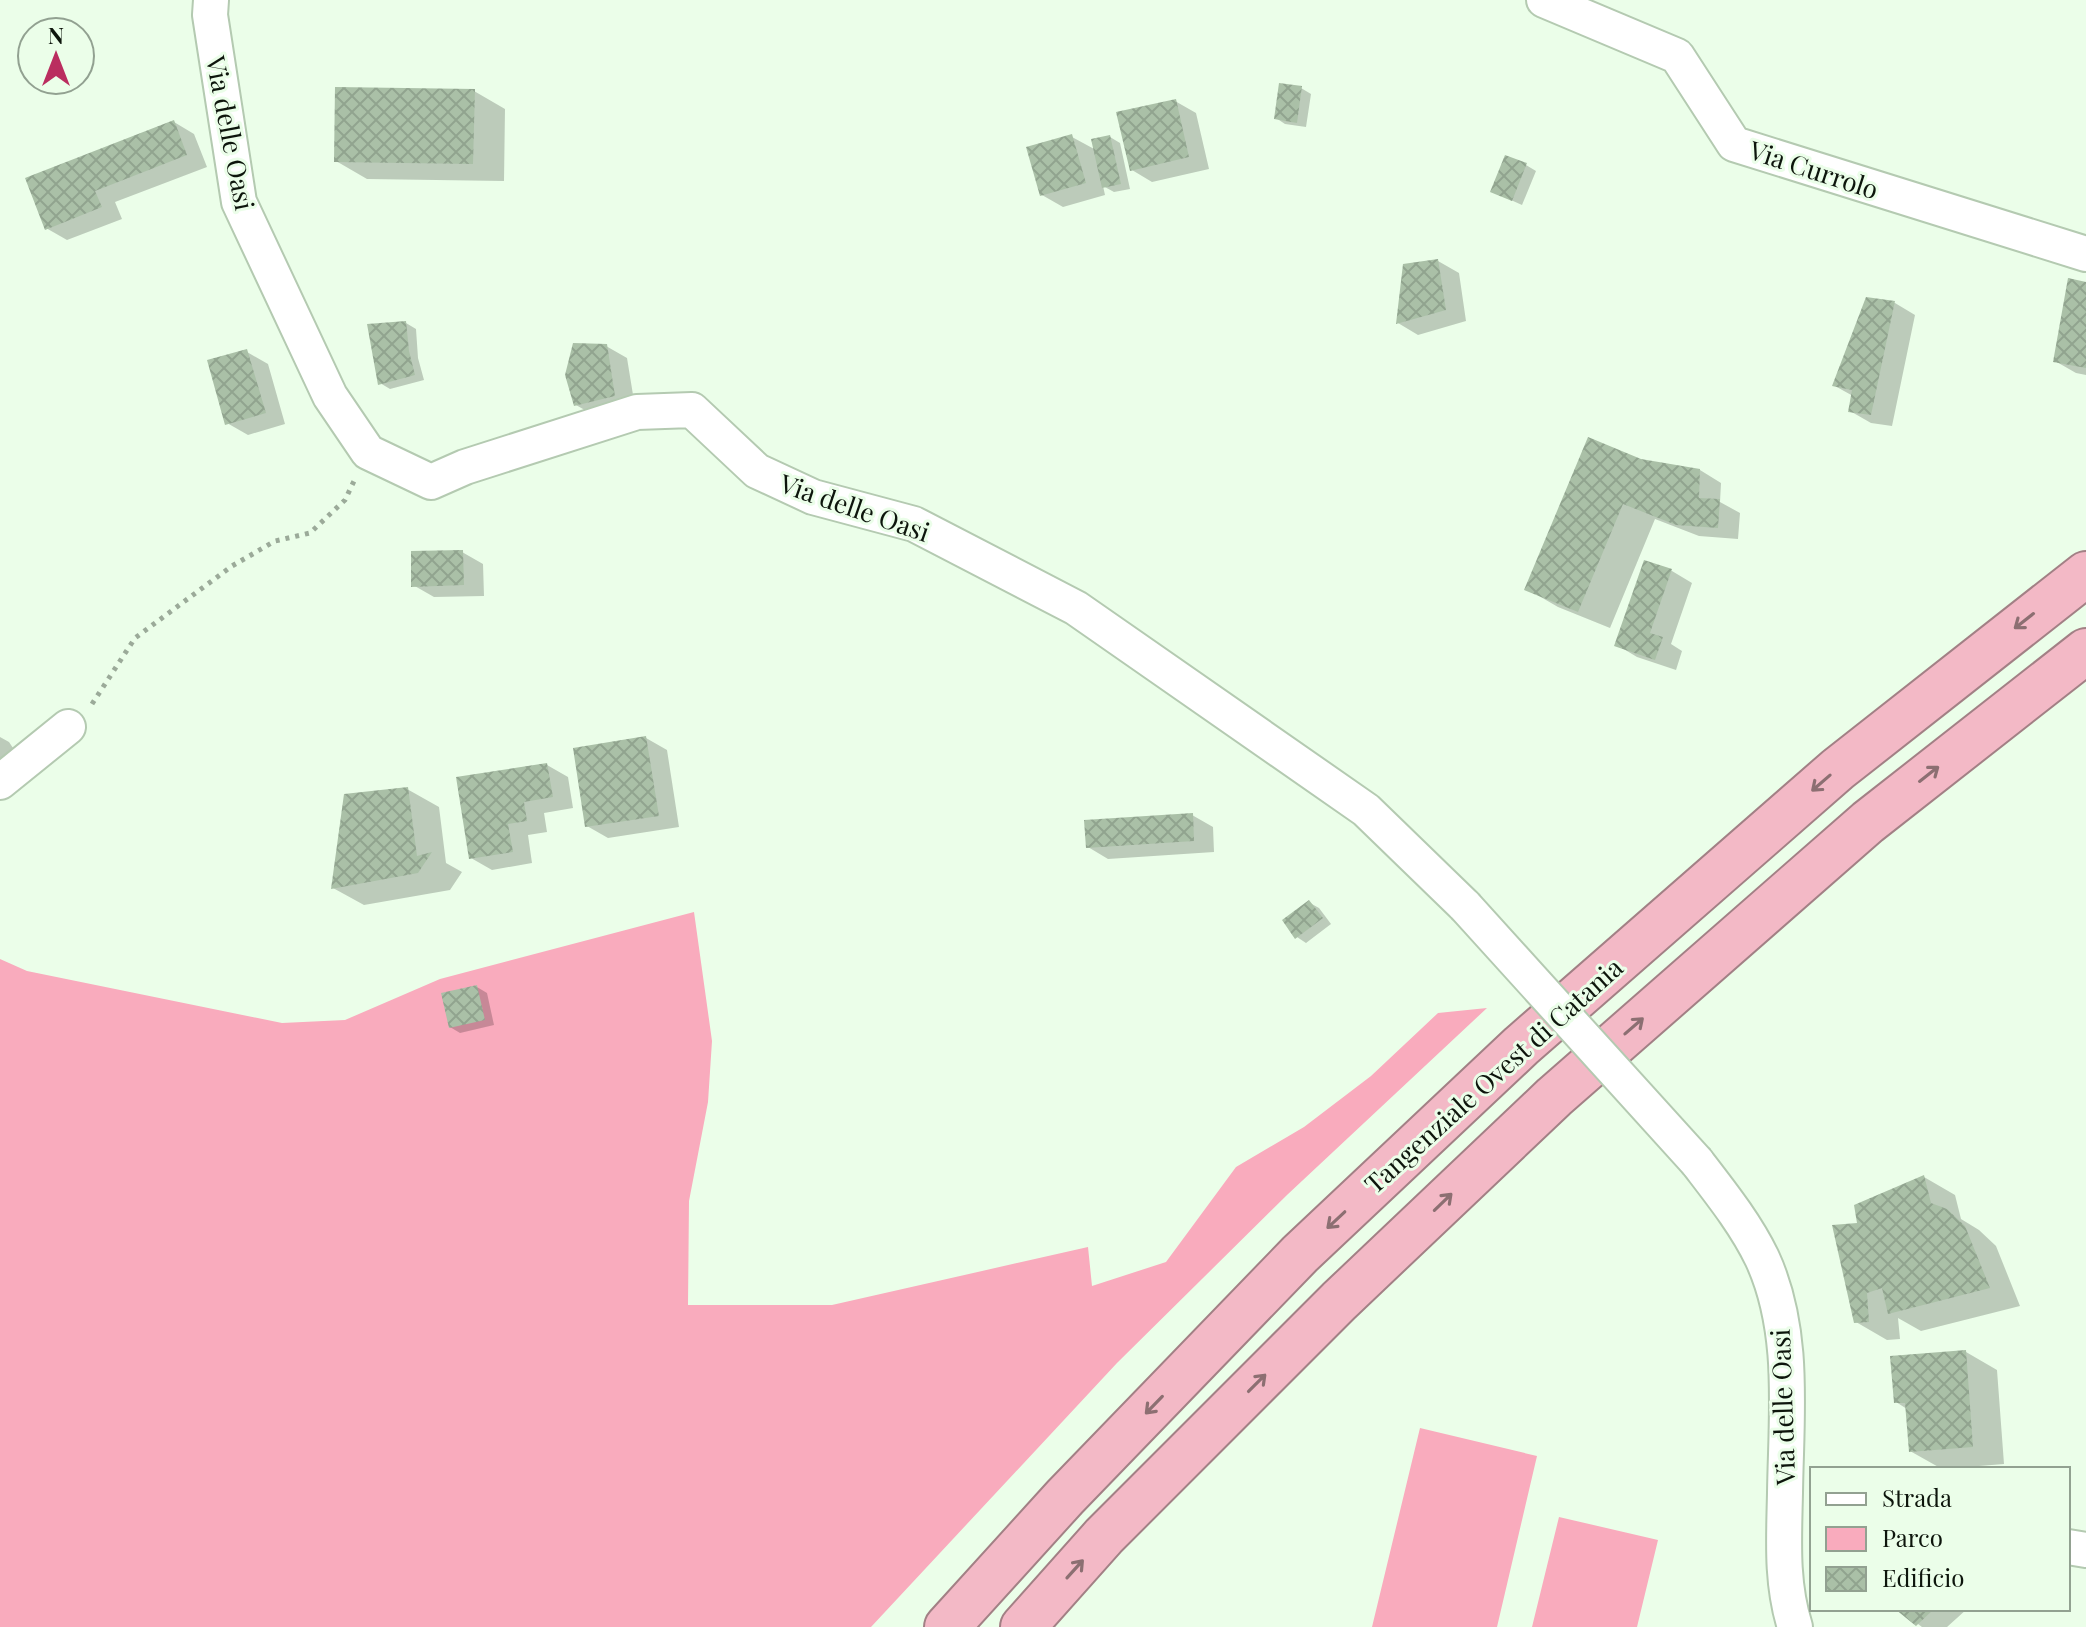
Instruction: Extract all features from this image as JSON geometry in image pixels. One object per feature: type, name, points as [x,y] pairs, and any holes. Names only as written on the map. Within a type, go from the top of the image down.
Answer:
[{"type":"highway","name":"Tangenziale Ovest di Catania","points":[[947,1627],[1065,1497],[1300,1254],[1521,1046],[1838,769],[2086,574]]},
{"type":"highway","points":[[1023,1627],[1104,1536],[1339,1301],[1554,1097],[1868,822],[2086,651]]},
{"type":"street","name":"Via delle Oasi","points":[[211,0],[210,15],[239,202],[330,396],[368,452],[431,482],[465,467],[637,412],[692,410],[757,471],[813,497],[914,524],[1076,608],[1366,810],[1465,906],[1697,1162],[1738,1217],[1762,1259],[1777,1302],[1786,1350],[1784,1579],[1795,1627]]},
{"type":"street","name":"Via Currolo","points":[[1544,0],[1677,56],[1734,144],[2086,254]]},
{"type":"street","points":[[0,782],[68,727]]},
{"type":"path","points":[[68,727],[98,698],[135,638],[232,566],[275,541],[310,533],[345,500],[368,452]]},
{"type":"green space","points":[[694,912],[712,1041],[708,1102],[689,1201],[688,1305],[832,1305],[1088,1247],[1092,1286],[1166,1262],[1236,1167],[1304,1127],[1371,1076],[1438,1013],[1487,1008],[1287,1195],[1117,1363],[871,1627],[0,1627],[0,959],[27,971],[282,1023],[345,1020],[440,979]]},
{"type":"green space","points":[[1420,1428],[1537,1456],[1497,1627],[1372,1627]]},
{"type":"green space","points":[[1559,1517],[1658,1540],[1637,1627],[1532,1627]]},
{"type":"building","points":[[1279,83],[1302,86],[1297,123],[1274,119]]},
{"type":"building","points":[[335,87],[475,89],[473,164],[334,162]]},
{"type":"building","points":[[1176,99],[1189,157],[1130,171],[1116,112]]},
{"type":"building","points":[[174,120],[187,155],[95,191],[102,207],[45,230],[25,178]]},
{"type":"building","points":[[1072,134],[1086,183],[1040,196],[1026,147]]},
{"type":"building","points":[[1110,135],[1121,184],[1102,188],[1091,139]]},
{"type":"building","points":[[1505,155],[1527,163],[1512,201],[1490,192]]},
{"type":"building","points":[[1438,259],[1446,310],[1396,324],[1403,264]]},
{"type":"building","points":[[2068,278],[2086,282],[2086,368],[2053,362]]},
{"type":"building","points":[[1866,297],[1895,301],[1871,415],[1848,412],[1852,390],[1832,386]]},
{"type":"building","points":[[406,321],[415,375],[378,385],[367,324]]},
{"type":"building","points":[[573,343],[607,344],[615,396],[574,406],[565,375]]},
{"type":"building","points":[[247,349],[266,413],[225,425],[207,360]]},
{"type":"building","points":[[1588,437],[1641,459],[1700,469],[1699,498],[1720,499],[1718,528],[1676,525],[1623,504],[1578,612],[1524,590]]},
{"type":"building","points":[[463,550],[464,585],[411,587],[411,551]]},
{"type":"building","points":[[1644,560],[1672,569],[1650,633],[1663,637],[1655,660],[1614,646]]},
{"type":"building","points":[[646,736],[659,816],[585,827],[573,748]]},
{"type":"building","points":[[547,763],[553,797],[524,802],[527,821],[508,824],[513,852],[469,859],[456,777]]},
{"type":"building","points":[[408,787],[417,856],[432,852],[418,873],[331,889],[344,794]]},
{"type":"building","points":[[1193,813],[1194,841],[1086,848],[1084,820]]},
{"type":"building","points":[[1309,900],[1323,918],[1295,939],[1282,920]]},
{"type":"building","points":[[477,985],[485,1020],[449,1028],[441,993]]},
{"type":"building","points":[[1924,1175],[1931,1203],[1947,1209],[1965,1226],[1990,1288],[1888,1314],[1882,1288],[1867,1293],[1869,1322],[1854,1323],[1832,1225],[1857,1223],[1854,1205]]},
{"type":"building","points":[[1966,1350],[1973,1447],[1909,1452],[1905,1403],[1894,1403],[1890,1356]]},
{"type":"building","points":[[1897,1611],[1932,1611],[1916,1626]]}]
